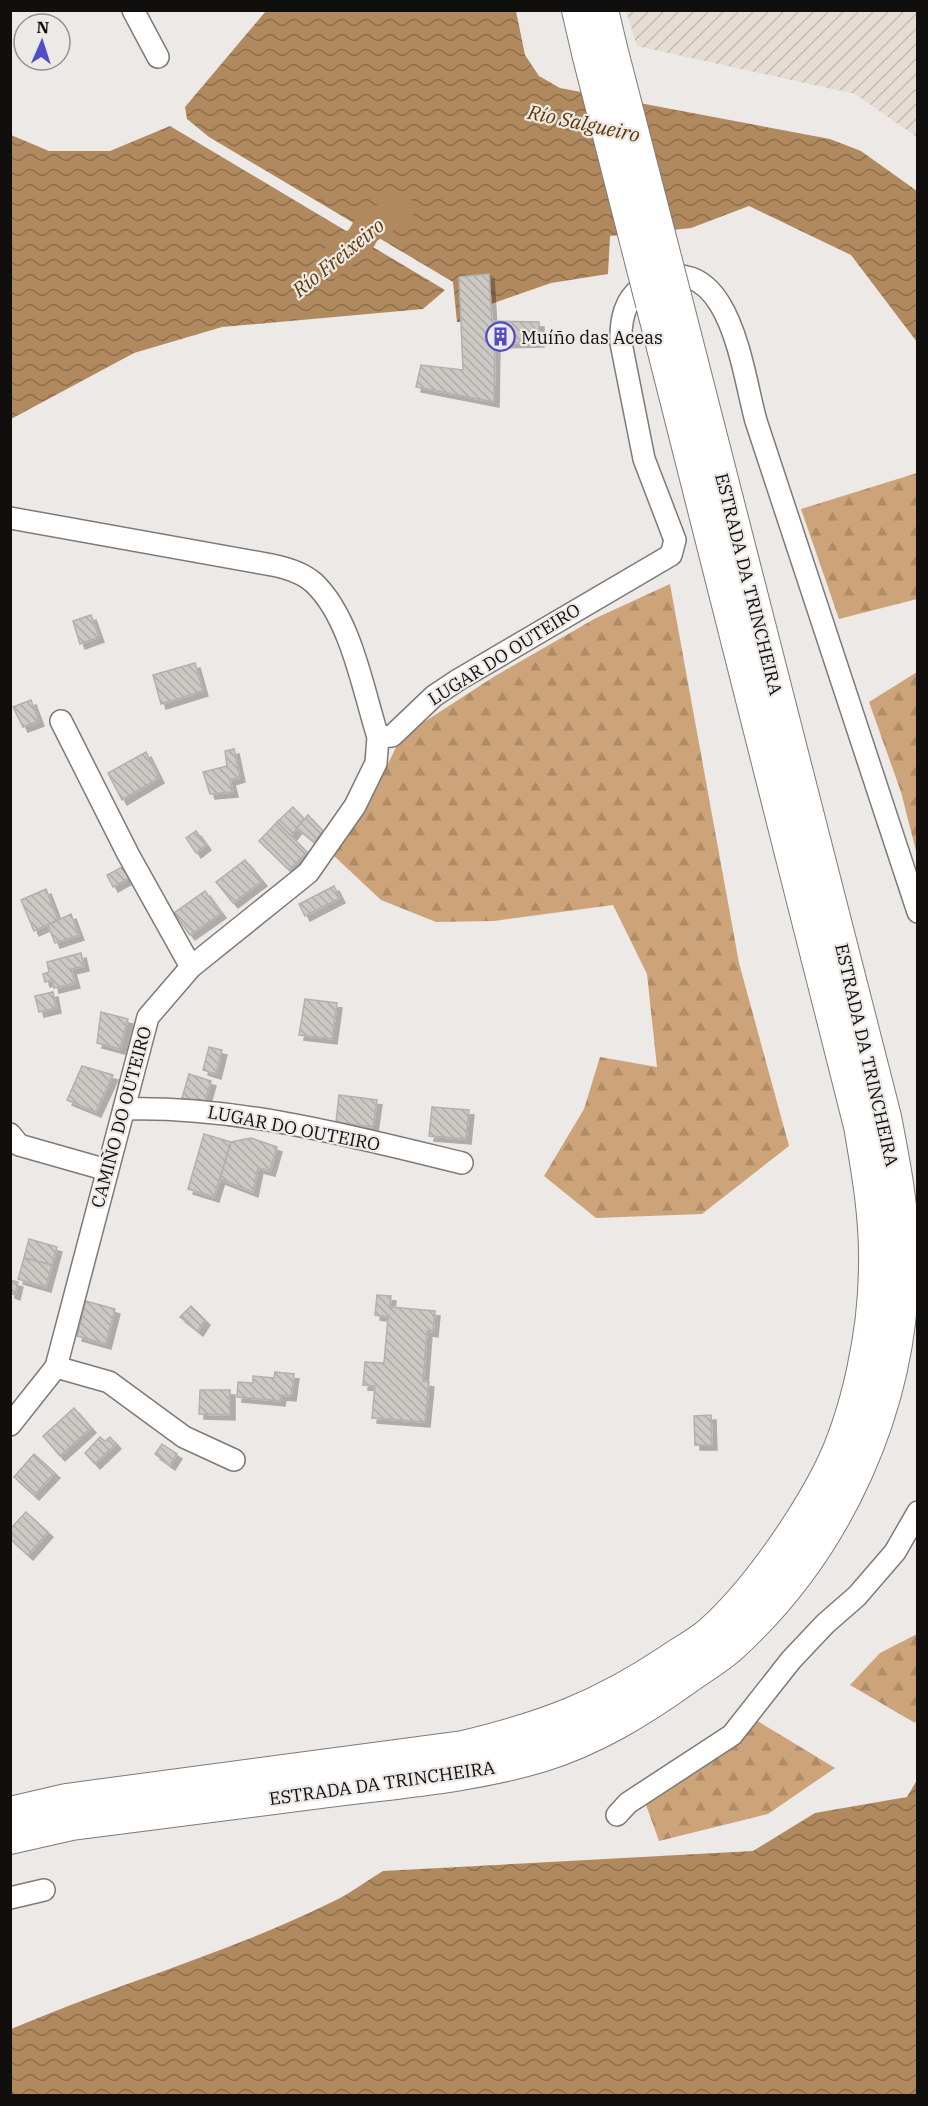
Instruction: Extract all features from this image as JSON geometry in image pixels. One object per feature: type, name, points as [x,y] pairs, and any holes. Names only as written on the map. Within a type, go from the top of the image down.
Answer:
[{"type":"highway","name":"ESTRADA DA TRINCHEIRA","points":[[10,1838],[72,1824],[476,1773],[543,1755],[596,1734],[640,1711],[727,1650],[804,1565],[854,1479],[872,1437],[884,1399],[899,1322],[903,1256],[897,1181],[882,1105],[664,300],[600,50],[578,10]]},
{"type":"highway","name":"ESTRADA DA TRINCHEIRA","points":[[600,50],[602,10]]},
{"type":"highway","name":"ESTRADA DA TRINCHEIRA","points":[[10,1813],[66,1800],[463,1748],[527,1732],[583,1710],[627,1689],[710,1632],[749,1592],[780,1551],[829,1472],[856,1393],[870,1330],[875,1265],[871,1195],[861,1126],[664,300]]},
{"type":"street","points":[[133,10],[158,57]]},
{"type":"street","name":"LUGAR DO OUTEIRO","points":[[378,737],[392,736],[434,696],[592,599],[659,564],[675,548],[675,540],[640,444],[620,328],[630,299],[641,288],[656,280],[676,277],[692,279],[713,294],[731,322],[739,344],[756,421],[918,912]]},
{"type":"street","points":[[10,518],[293,570],[314,583],[334,608],[351,651],[378,737]]},
{"type":"street","points":[[62,721],[128,854],[191,968]]},
{"type":"street","name":"CAMIÑO DO OUTEIRO","points":[[56,1367],[148,1017],[191,968],[308,873],[355,807],[376,763],[378,737]]},
{"type":"street","name":"LUGAR DO OUTEIRO","points":[[124,1109],[172,1108],[210,1111],[404,1148],[462,1163]]},
{"type":"street","points":[[10,1134],[19,1145],[107,1170]]},
{"type":"street","points":[[10,1425],[56,1367],[109,1382],[184,1437],[234,1460]]},
{"type":"street","points":[[617,1815],[628,1803],[732,1735],[791,1660],[825,1624],[857,1596],[895,1552],[918,1512]]},
{"type":"street","points":[[10,1898],[44,1890]]},
{"type":"shaded area","points":[[626,11],[917,11],[917,137],[855,94],[637,46]]},
{"type":"green space","points":[[917,473],[917,599],[839,619],[801,509]]},
{"type":"green space","points":[[670,584],[739,963],[789,1146],[702,1214],[596,1218],[544,1176],[584,1109],[600,1057],[657,1067],[647,974],[613,905],[494,921],[436,922],[381,900],[333,855],[373,795],[401,737],[495,676],[596,618]]},
{"type":"green space","points":[[917,672],[917,855],[901,792],[869,702]]},
{"type":"green space","points":[[917,1634],[918,1717],[915,1723],[850,1685],[880,1653]]},
{"type":"green space","points":[[751,1717],[835,1768],[768,1814],[659,1841],[645,1802]]},
{"type":"water","name":"Río Salgueiro","points":[[266,11],[516,11],[525,55],[539,76],[560,88],[830,139],[861,151],[917,191],[917,342],[851,255],[749,206],[691,228],[610,236],[608,274],[551,283],[491,304],[489,274],[459,277],[461,322],[457,322],[453,282],[209,137],[187,119],[185,107]]},
{"type":"water","points":[[170,126],[445,290],[423,309],[222,327],[134,353],[11,419],[11,135],[49,151],[110,151]]},
{"type":"water","points":[[917,1780],[917,2095],[11,2095],[11,2029],[253,1937],[339,1899],[383,1871],[753,1851],[815,1813],[907,1797]]},
{"type":"building","name":"Muíño das Aceas","points":[[489,274],[492,321],[539,322],[539,342],[495,343],[494,402],[416,387],[421,365],[463,370],[459,277]]},
{"type":"building","points":[[91,615],[99,637],[80,644],[73,621]]},
{"type":"building","points":[[195,663],[203,691],[161,704],[153,675]]},
{"type":"building","points":[[31,700],[39,721],[23,727],[13,707]]},
{"type":"building","points":[[234,749],[240,777],[230,780],[233,792],[210,794],[203,772],[227,766],[225,751]]},
{"type":"building","points":[[146,752],[159,778],[122,800],[108,773]]},
{"type":"building","points":[[293,807],[304,819],[291,836],[277,822]]},
{"type":"building","points":[[308,815],[323,831],[314,842],[297,828]]},
{"type":"building","points":[[277,822],[307,852],[289,870],[259,841]]},
{"type":"building","points":[[196,831],[206,845],[196,853],[186,838]]},
{"type":"building","points":[[245,860],[262,881],[233,903],[216,882]]},
{"type":"building","points":[[126,865],[131,877],[113,887],[107,875]]},
{"type":"building","points":[[334,886],[340,898],[305,916],[299,904]]},
{"type":"building","points":[[46,889],[58,920],[34,931],[21,900]]},
{"type":"building","points":[[205,891],[221,913],[190,935],[174,913]]},
{"type":"building","points":[[71,914],[79,935],[55,943],[48,925]]},
{"type":"building","points":[[81,953],[84,966],[71,969],[75,983],[54,988],[52,980],[45,982],[43,974],[49,972],[47,962]]},
{"type":"building","points":[[53,992],[56,1008],[39,1012],[35,996]]},
{"type":"building","points":[[305,999],[337,1003],[332,1039],[299,1035]]},
{"type":"building","points":[[101,1012],[128,1019],[120,1049],[97,1043]]},
{"type":"building","points":[[209,1047],[222,1050],[216,1074],[203,1070]]},
{"type":"building","points":[[82,1066],[113,1075],[96,1112],[67,1100]]},
{"type":"building","points":[[189,1074],[211,1081],[204,1105],[182,1098]]},
{"type":"building","points":[[339,1095],[377,1100],[373,1127],[336,1122]]},
{"type":"building","points":[[432,1107],[469,1110],[466,1139],[429,1136]]},
{"type":"building","points":[[204,1134],[231,1142],[214,1197],[188,1189]]},
{"type":"building","points":[[251,1138],[277,1147],[270,1171],[258,1168],[253,1192],[220,1179],[231,1142]]},
{"type":"building","points":[[29,1239],[57,1247],[52,1265],[24,1258]]},
{"type":"building","points":[[24,1258],[52,1265],[46,1287],[18,1279]]},
{"type":"building","points":[[10,1280],[18,1282],[15,1295],[10,1293]]},
{"type":"building","points":[[377,1295],[391,1296],[390,1307],[435,1311],[433,1332],[427,1331],[423,1381],[429,1382],[425,1422],[372,1418],[375,1386],[363,1385],[365,1362],[384,1363],[388,1317],[375,1315]]},
{"type":"building","points":[[86,1301],[115,1309],[106,1344],[77,1336]]},
{"type":"building","points":[[191,1306],[205,1320],[198,1331],[180,1317]]},
{"type":"building","points":[[275,1372],[294,1374],[291,1396],[281,1395],[280,1401],[237,1397],[238,1382],[253,1383],[253,1376],[274,1378]]},
{"type":"building","points":[[200,1390],[230,1390],[230,1415],[199,1414]]},
{"type":"building","points":[[74,1408],[91,1428],[60,1456],[43,1436]]},
{"type":"building","points":[[711,1415],[712,1445],[695,1445],[694,1416]]},
{"type":"building","points":[[100,1437],[105,1441],[110,1437],[116,1444],[95,1464],[85,1453]]},
{"type":"building","points":[[162,1444],[177,1454],[170,1465],[155,1454]]},
{"type":"building","points":[[34,1454],[55,1473],[34,1495],[14,1477]]},
{"type":"building","points":[[26,1512],[48,1532],[28,1555],[10,1539],[10,1529]]},
{"type":"waterway","name":"Río Freixeiro","points":[[330,264],[361,239],[366,230],[399,209]]},
{"type":"place","name":"Muíño das Aceas","points":[[500,337]]}]
